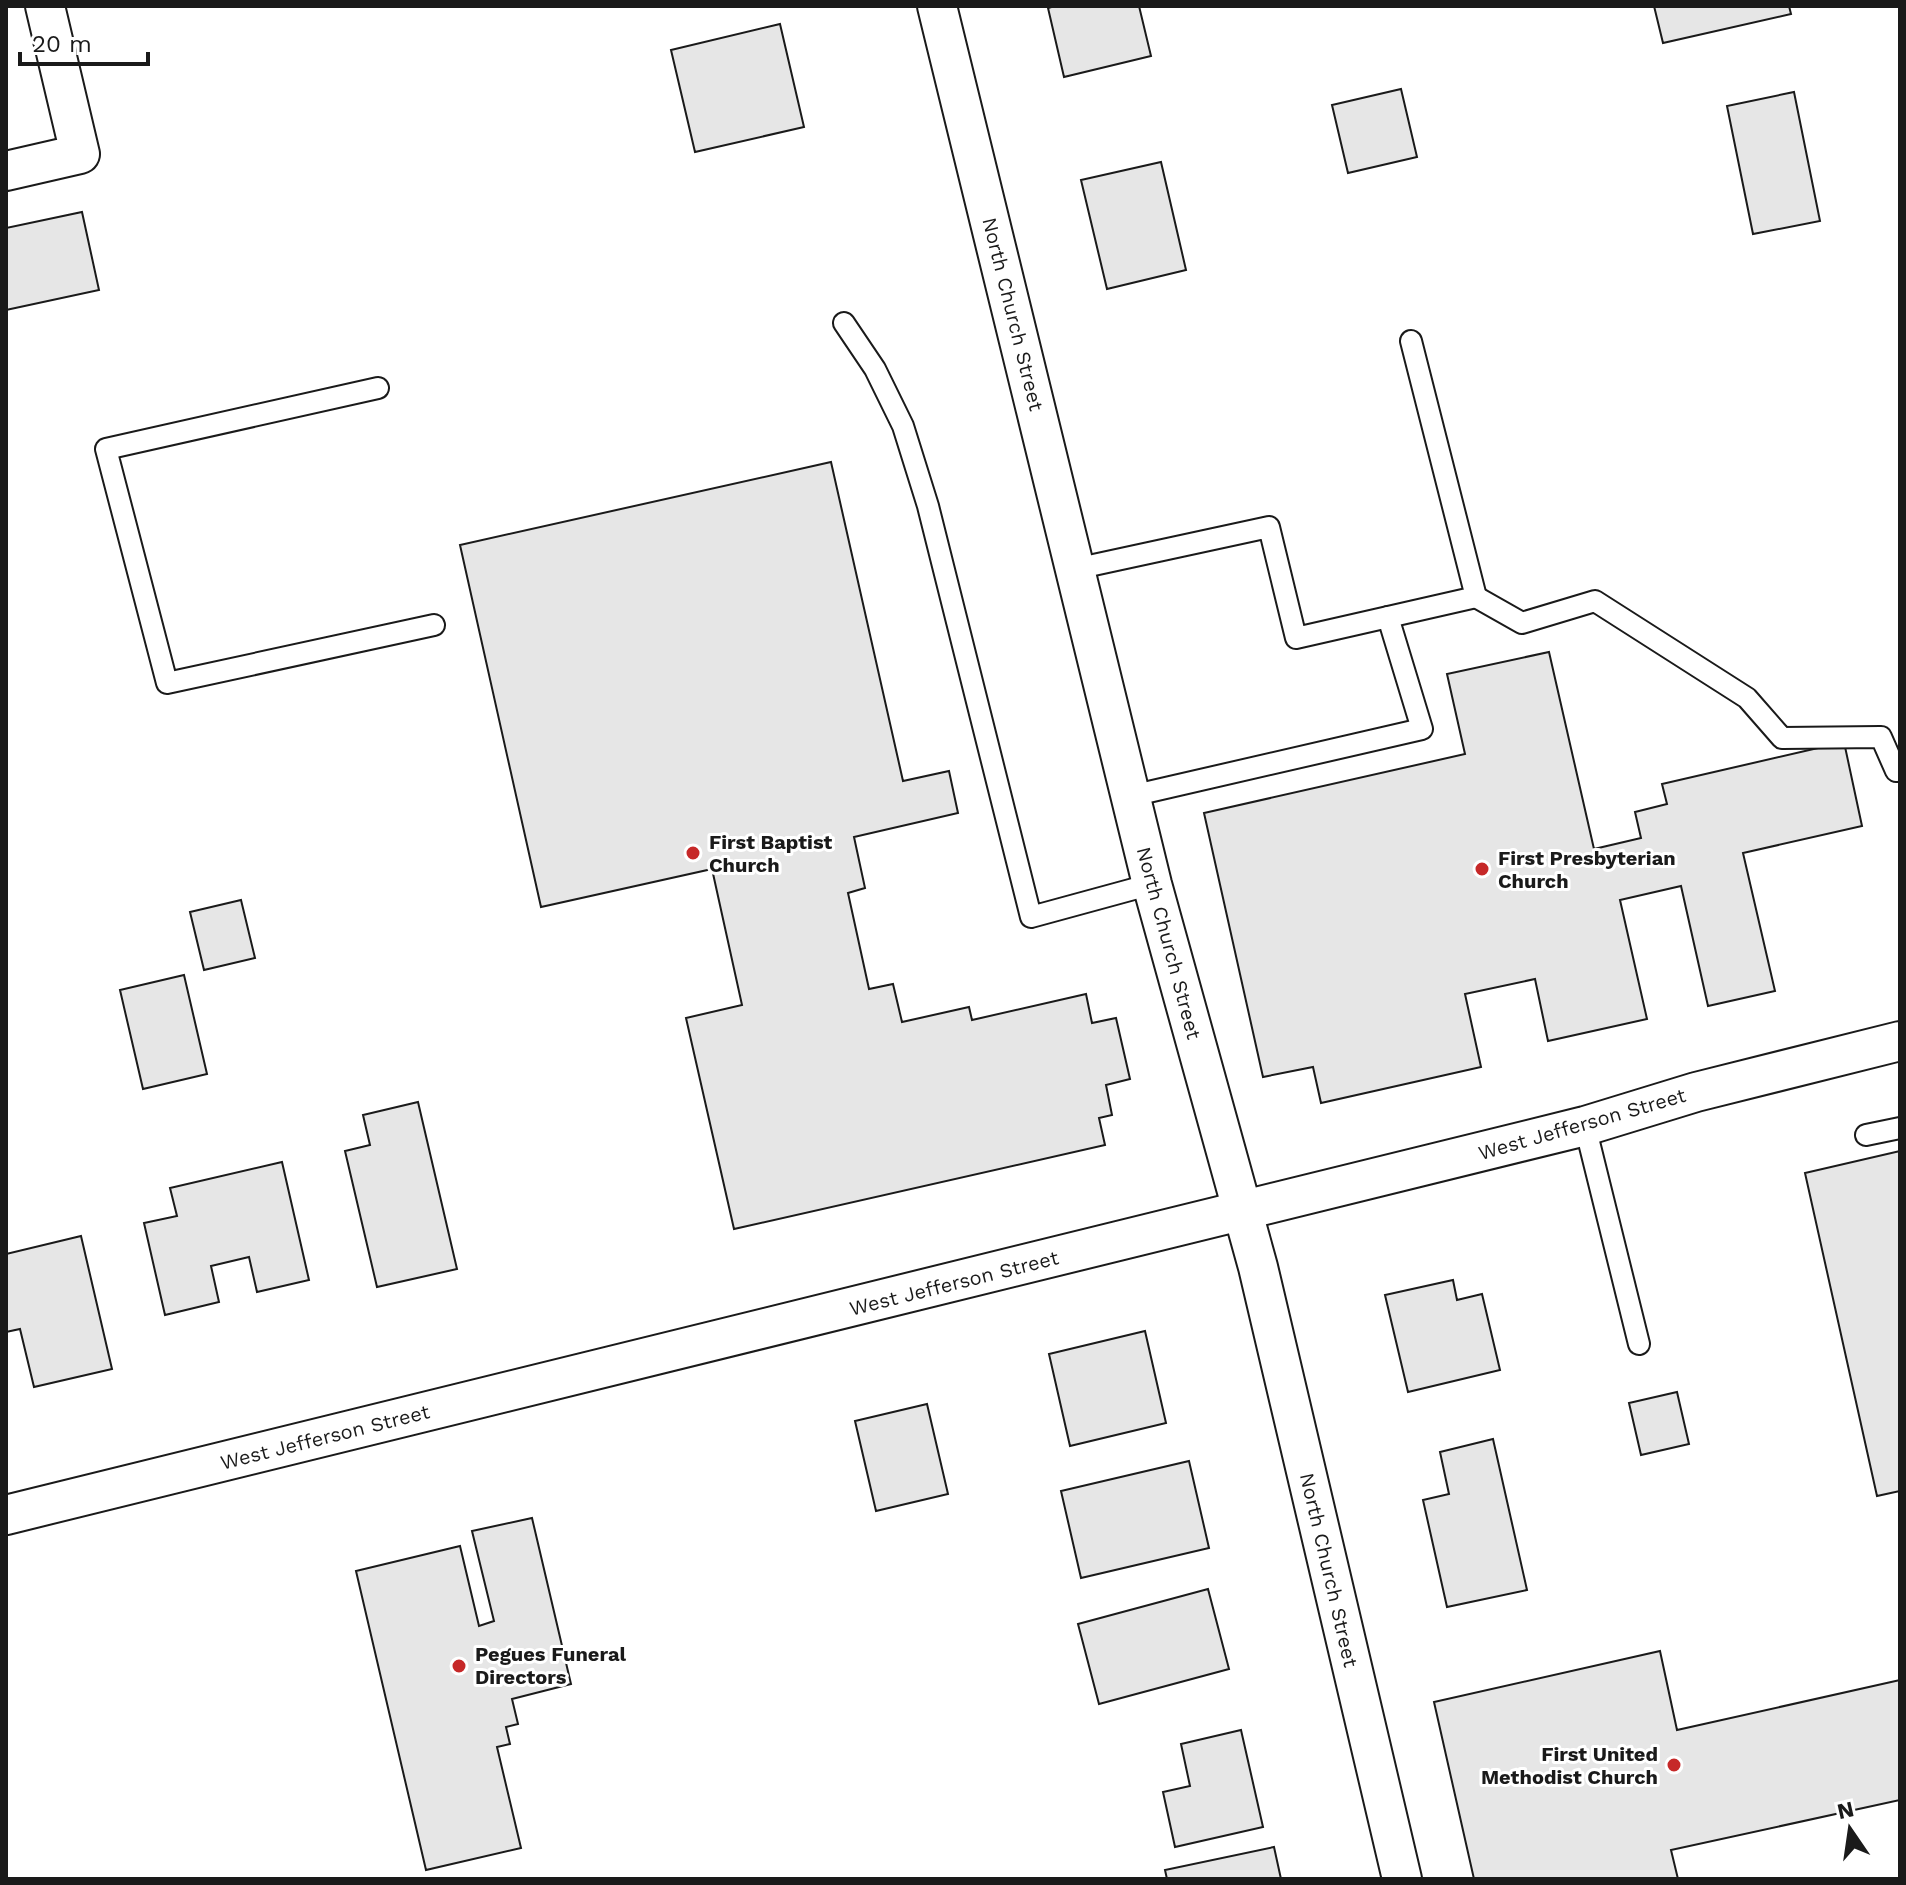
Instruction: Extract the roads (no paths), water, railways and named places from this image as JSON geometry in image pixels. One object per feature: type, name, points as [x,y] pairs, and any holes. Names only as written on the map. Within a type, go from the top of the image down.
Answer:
[{"type":"street","points":[[6,171],[80,154],[45,6]]},
{"type":"street","name":"North Church Street","points":[[937,6],[1152,884],[1243,1212],[1402,1879]]},
{"type":"street","name":"West Jefferson Street","points":[[6,1515],[1243,1212],[1585,1126],[1696,1092],[1900,1041]]},
{"type":"lane","points":[[844,323],[875,369],[903,426],[924,492],[1031,917],[1152,884]]},
{"type":"lane","points":[[1411,341],[1476,597]]},
{"type":"lane","points":[[378,388],[106,449],[167,683],[434,625]]},
{"type":"lane","points":[[1075,569],[1269,527],[1296,638],[1476,597],[1522,623],[1595,601],[1747,698],[1782,738],[1881,737],[1896,771],[1900,770]]},
{"type":"lane","points":[[1131,796],[1422,729],[1388,617]]},
{"type":"lane","points":[[1585,1126],[1639,1344]]},
{"type":"lane","points":[[1866,1135],[1900,1128]]},
{"type":"place","name":"First Baptist Church","points":[[693,853]]},
{"type":"place","name":"First Presbyterian Church","points":[[1482,869]]},
{"type":"place","name":"Pegues Funeral Directors","points":[[459,1666]]},
{"type":"place","name":"First United Methodist Church","points":[[1674,1765]]}]
